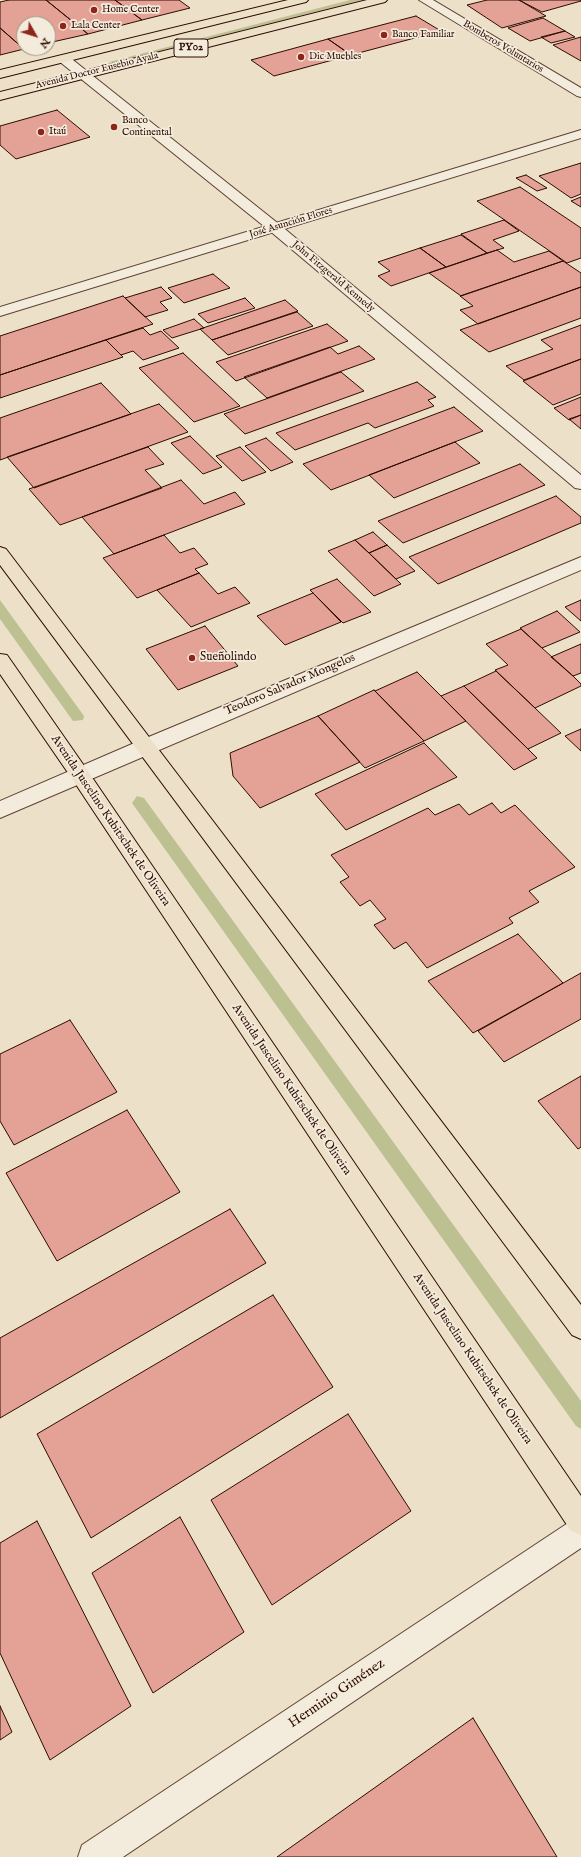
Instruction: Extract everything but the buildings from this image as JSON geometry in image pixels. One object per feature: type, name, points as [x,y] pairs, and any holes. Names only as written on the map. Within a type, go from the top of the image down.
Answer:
[{"type":"main road","name":"Avenida Doctor Eusebio Ayala","points":[[0,74],[302,0]]},
{"type":"main road","name":"Avenida Doctor Eusebio Ayala","points":[[0,96],[381,0]]},
{"type":"main road","points":[[0,553],[581,1326]]},
{"type":"main road","name":"Avenida Juscelino Kubitschek de Oliveira","points":[[0,660],[80,775],[581,1521]]},
{"type":"street","name":"Bomberos Voluntarios","points":[[425,0],[581,93]]},
{"type":"street","name":"John Fitzgerald Kennedy","points":[[64,59],[274,228],[581,484]]},
{"type":"street","name":"José Asunción Flores","points":[[0,312],[581,134]]},
{"type":"street","name":"Teodoro Salvador Mongelos","points":[[0,810],[146,746],[581,563]]},
{"type":"street","name":"Herminio Giménez","points":[[94,1857],[581,1531]]},
{"type":"green space","points":[[350,0],[362,0],[113,63],[109,62]]},
{"type":"green space","points":[[0,600],[84,716],[83,720],[73,721],[0,619]]},
{"type":"green space","points":[[137,796],[144,798],[581,1401],[581,1429],[576,1426],[132,803]]},
{"type":"place","name":"Home Center","points":[[94,10]]},
{"type":"place","name":"Lala Center","points":[[63,26]]},
{"type":"place","name":"Banco Familiar","points":[[384,35]]},
{"type":"place","name":"Dic Muebles","points":[[301,57]]},
{"type":"place","name":"Banco Continental","points":[[114,127]]},
{"type":"place","name":"Itaú","points":[[41,132]]},
{"type":"place","name":"Sueñolindo","points":[[192,658]]}]
